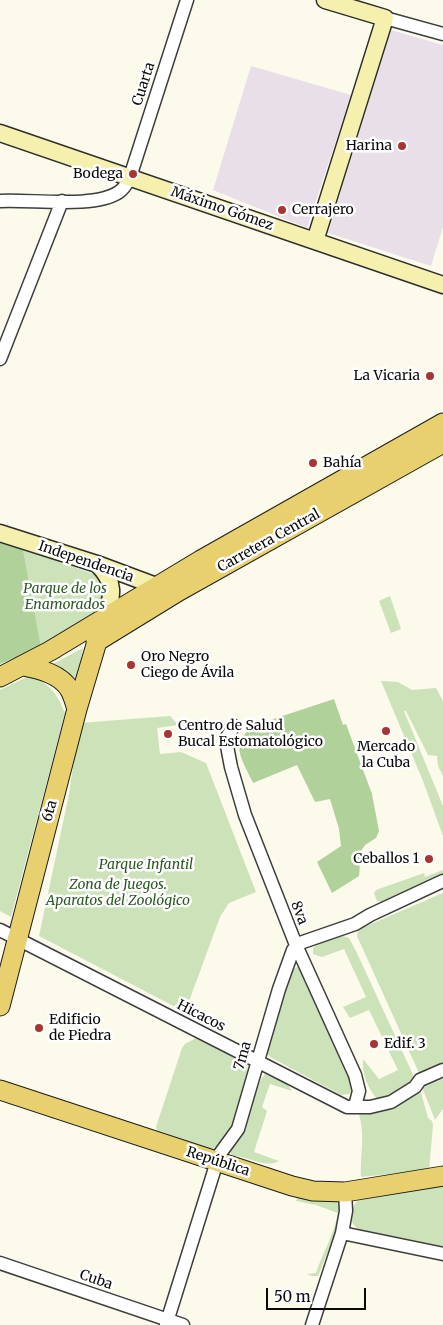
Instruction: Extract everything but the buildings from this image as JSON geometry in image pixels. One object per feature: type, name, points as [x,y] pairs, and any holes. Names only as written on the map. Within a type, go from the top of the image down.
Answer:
[{"type":"main road","name":"Carretera Central","points":[[96,642],[161,593],[443,423]]},
{"type":"main road","name":"Carretera Central","points":[[0,677],[23,666],[104,618],[161,593],[443,443]]},
{"type":"main road","name":"6ta","points":[[0,1006],[77,709],[104,618]]},
{"type":"main road","points":[[23,666],[42,669],[60,680],[70,689],[77,709]]},
{"type":"main road","name":"República","points":[[0,1090],[292,1186],[313,1191],[345,1192],[443,1176]]},
{"type":"street","name":"Cuarta","points":[[130,177],[187,0]]},
{"type":"street","points":[[325,0],[443,34]]},
{"type":"street","points":[[315,241],[385,18]]},
{"type":"street","name":"Máximo Gómez","points":[[0,133],[443,285]]},
{"type":"street","points":[[0,201],[81,202],[100,200],[124,188],[130,177]]},
{"type":"street","points":[[0,359],[62,201]]},
{"type":"street","name":"Independencia","points":[[0,533],[97,564],[161,593]]},
{"type":"street","points":[[97,564],[106,573],[112,588],[111,604],[104,618]]},
{"type":"street","name":"8va","points":[[234,726],[227,736],[231,767],[245,815],[296,945],[355,1075],[359,1091],[355,1106]]},
{"type":"street","points":[[296,945],[355,924],[370,914],[443,881]]},
{"type":"street","name":"Hicacos","points":[[0,930],[347,1107],[370,1107],[390,1102],[415,1087],[420,1080],[443,1070]]},
{"type":"street","name":"7ma","points":[[167,1322],[221,1151],[236,1135],[279,989],[290,956],[296,945]]},
{"type":"street","points":[[312,1325],[342,1233],[346,1211],[345,1192]]},
{"type":"street","points":[[342,1233],[443,1254]]},
{"type":"street","name":"Cuba","points":[[0,1263],[167,1322],[183,1325]]},
{"type":"shaded area","points":[[391,30],[443,45],[443,227],[431,266],[328,233]]},
{"type":"shaded area","points":[[251,66],[351,95],[307,228],[213,190]]},
{"type":"green space","points":[[0,541],[23,549],[41,647],[0,664]]},
{"type":"green space","name":"Parque de los Enamorados","points":[[23,549],[99,576],[108,589],[101,614],[41,647]]},
{"type":"green space","points":[[390,596],[401,629],[391,633],[379,601]]},
{"type":"green space","points":[[83,648],[75,688],[51,665]]},
{"type":"green space","points":[[29,676],[47,685],[59,700],[65,713],[11,917],[0,911],[0,690]]},
{"type":"green space","points":[[381,681],[398,682],[412,690],[436,688],[443,701],[443,776],[438,766],[437,756],[428,755],[406,711],[404,711],[443,806],[443,836],[423,781]]},
{"type":"green space","points":[[334,699],[343,725],[346,724],[372,794],[379,831],[376,838],[365,845],[361,851],[359,876],[332,893],[317,862],[341,846],[339,829],[330,799],[315,802],[297,765],[253,783],[242,759],[240,745],[242,738],[255,725]]},
{"type":"green space","name":"Parque Infantil","points":[[170,716],[178,725],[157,728],[160,754],[181,752],[206,763],[256,892],[229,903],[220,917],[185,1012],[39,936],[68,799],[80,723]]},
{"type":"green space","points":[[443,870],[443,875],[382,902],[377,901],[374,893],[376,890],[424,873],[425,877]]},
{"type":"green space","points":[[443,893],[443,1064],[422,1074],[419,1073],[357,936],[358,931],[364,927]]},
{"type":"green space","points":[[343,936],[349,938],[356,951],[415,1079],[386,1100],[376,1098],[370,1089],[364,1075],[363,1059],[379,1079],[398,1070],[369,1010],[350,1018],[343,1007],[366,997],[344,949],[322,957],[313,954],[313,948],[319,943]]},
{"type":"green space","points":[[297,967],[302,969],[352,1080],[353,1089],[349,1094],[341,1095],[267,1054],[269,1036],[293,969]]},
{"type":"green space","points":[[196,1038],[247,1064],[246,1085],[238,1113],[225,1138],[218,1146],[210,1149],[157,1130],[156,1127],[182,1048],[185,1044]]},
{"type":"green space","points":[[265,1074],[287,1084],[292,1091],[270,1084],[262,1107],[267,1111],[254,1152],[279,1161],[268,1164],[233,1156],[230,1152],[239,1140],[261,1079]]},
{"type":"green space","points":[[443,1079],[443,1109],[435,1120],[422,1087]]},
{"type":"green space","points":[[420,1089],[428,1118],[432,1121],[433,1125],[429,1170],[361,1177],[362,1128],[358,1111]]},
{"type":"green space","points":[[443,1186],[443,1247],[360,1230],[351,1220],[351,1211],[359,1200]]},
{"type":"green space","points":[[297,1198],[327,1198],[336,1200],[340,1208],[339,1224],[318,1276],[307,1274],[316,1273],[334,1229],[338,1213],[316,1205],[296,1201]]},
{"type":"place","name":"Harina","points":[[402,146]]},
{"type":"place","name":"Bodega","points":[[133,174]]},
{"type":"place","name":"Cerrajero","points":[[282,210]]},
{"type":"place","name":"La Vicaria","points":[[430,376]]},
{"type":"place","name":"Bahía","points":[[313,463]]},
{"type":"place","name":"Oro Negro Ciego de Ávila","points":[[131,665]]},
{"type":"place","name":"Mercado la Cuba","points":[[386,731]]},
{"type":"place","name":"Centro de Salud Bucal Estomatológico","points":[[168,734]]},
{"type":"place","name":"Ceballos 1","points":[[429,859]]},
{"type":"place","name":"Edificio de Piedra","points":[[39,1028]]},
{"type":"place","name":"Edif. 3","points":[[374,1044]]},
{"type":"park label","name":"Zona de Juegos. Aparatos del Zoológico","points":[[118,894]]}]
